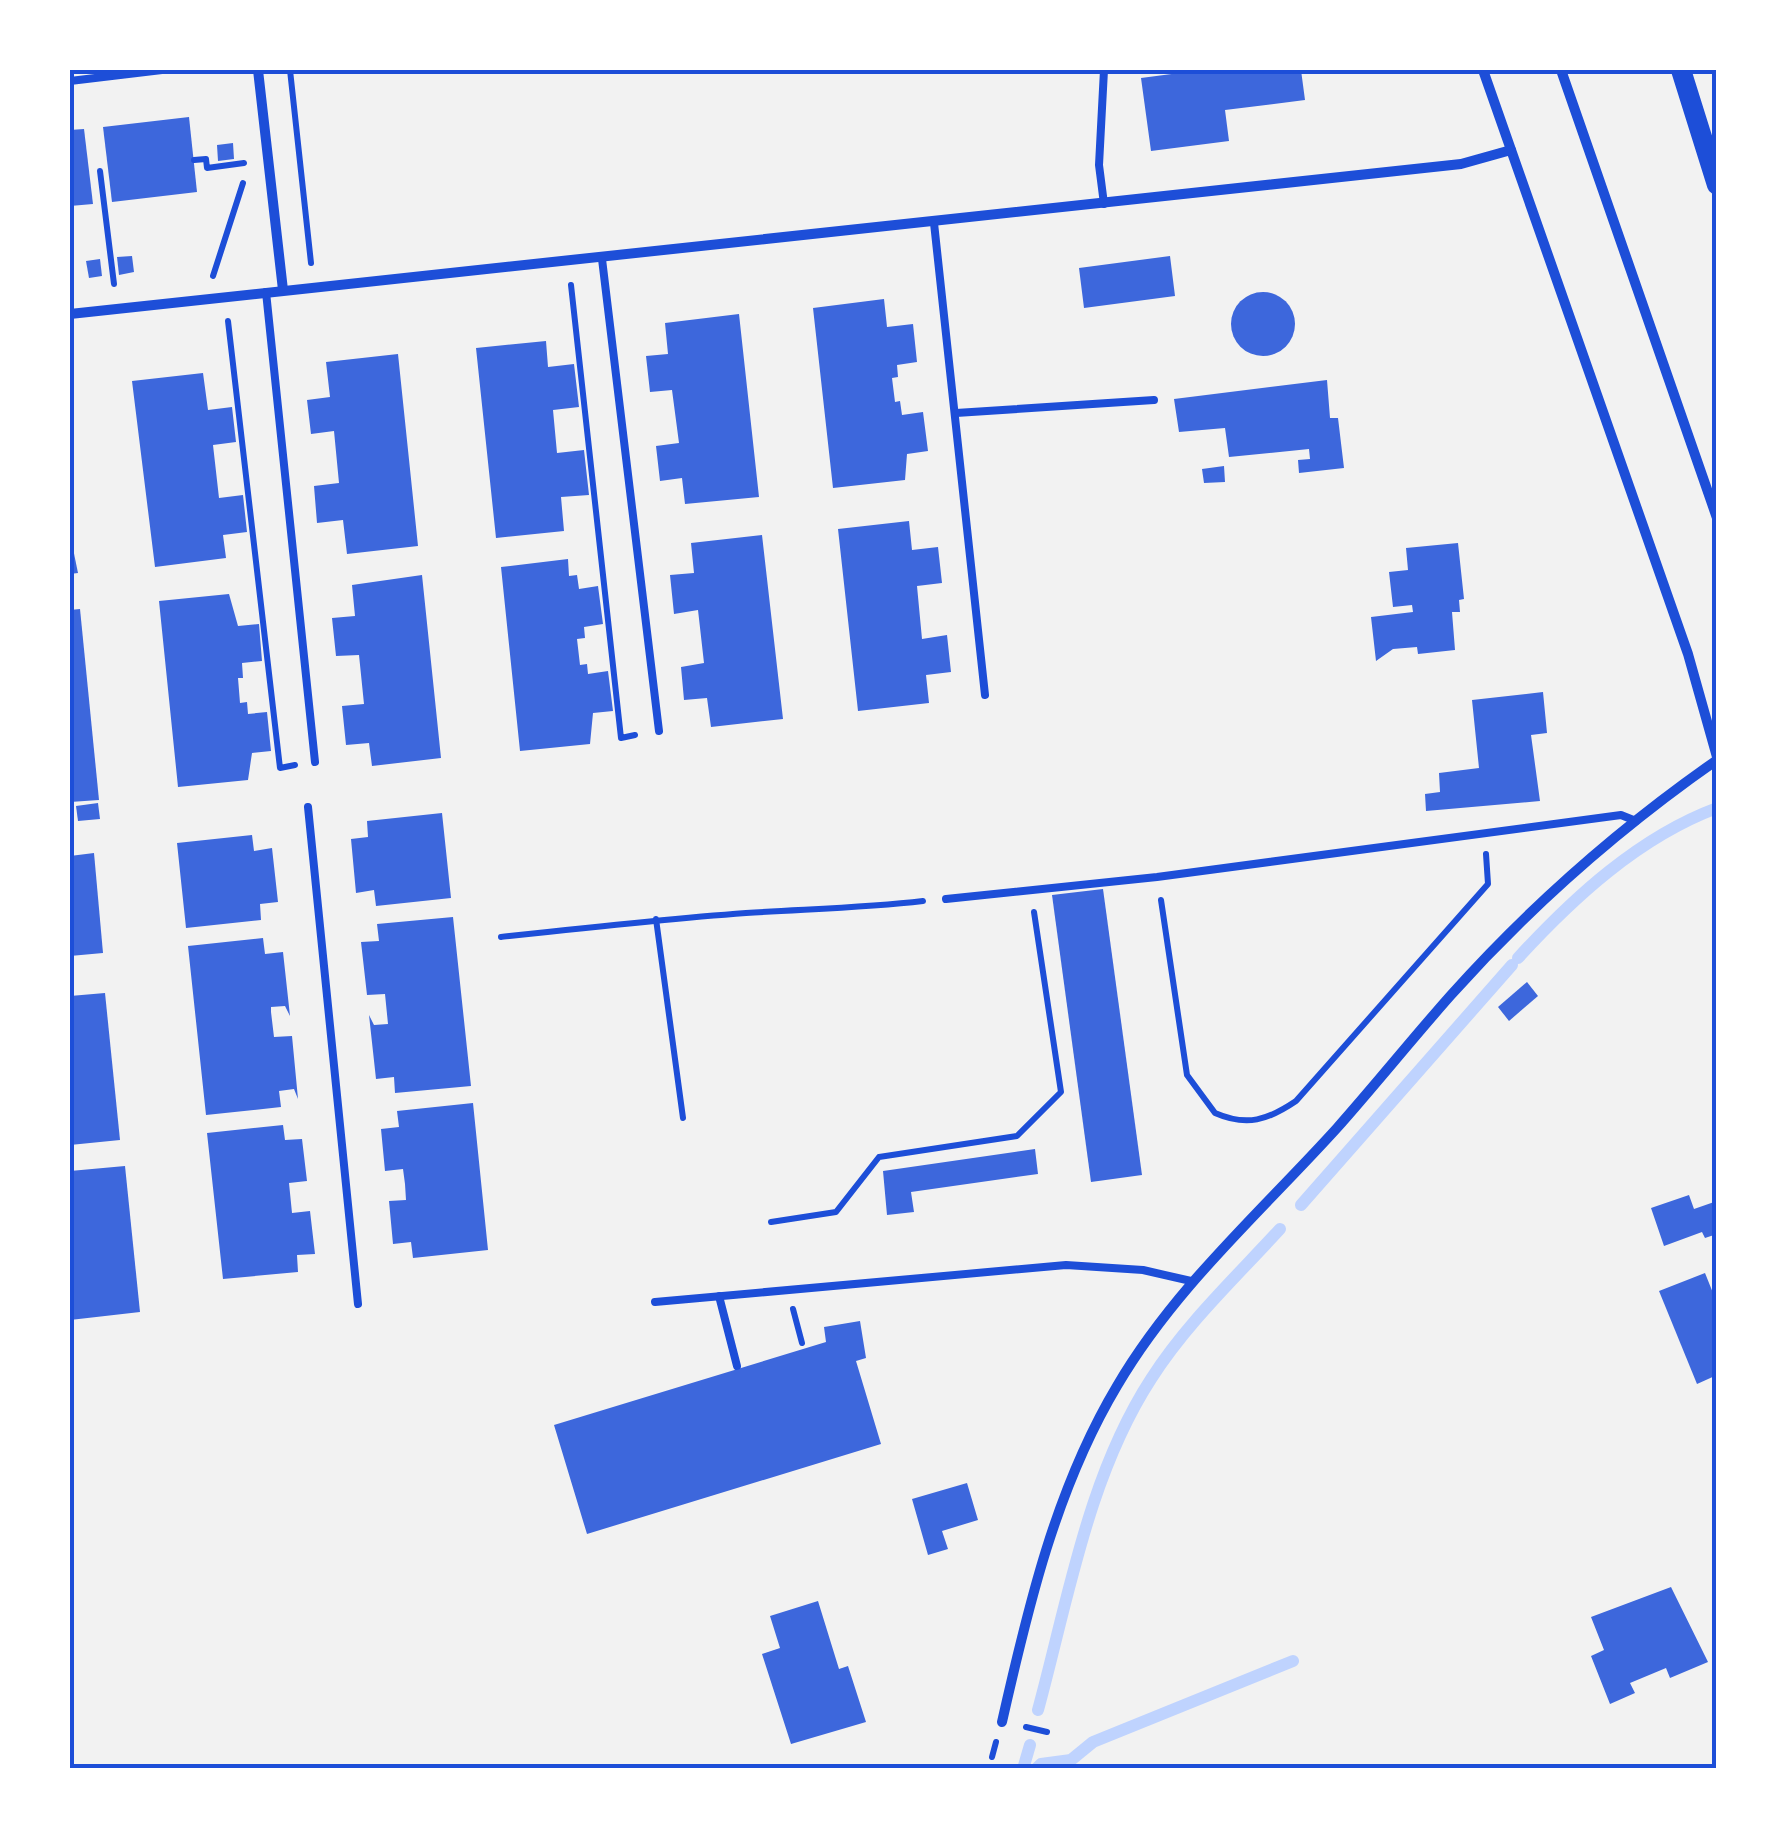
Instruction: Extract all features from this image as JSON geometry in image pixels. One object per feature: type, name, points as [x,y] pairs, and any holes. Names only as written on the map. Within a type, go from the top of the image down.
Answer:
[{"type":"main road","points":[[1681,70],[1717,185]]},
{"type":"street","points":[[258,70],[283,290]]},
{"type":"street","points":[[1002,1722],[1019,1645],[1074,1472],[1118,1384],[1192,1280],[1336,1128],[1453,992],[1552,895],[1636,821],[1717,758],[1688,654],[1483,70]]},
{"type":"street","points":[[1561,70],[1717,518]]},
{"type":"street","points":[[70,314],[1462,164],[1511,150]]},
{"type":"lane","points":[[70,81],[162,70]]},
{"type":"lane","points":[[1104,70],[1099,165],[1104,204]]},
{"type":"lane","points":[[934,223],[985,695]]},
{"type":"lane","points":[[602,259],[659,731]]},
{"type":"lane","points":[[266,292],[314,762]]},
{"type":"lane","points":[[956,413],[1154,400]]},
{"type":"lane","points":[[308,807],[358,1304]]},
{"type":"lane","points":[[946,898],[1157,877],[1620,815],[1636,821]]},
{"type":"lane","points":[[655,1302],[1066,1266],[1144,1270],[1192,1280]]},
{"type":"lane","points":[[719,1296],[737,1366]]},
{"type":"path","points":[[290,70],[314,288]]},
{"type":"path","points":[[194,160],[206,158],[207,168],[255,161],[248,166],[213,270],[212,297]]},
{"type":"path","points":[[100,171],[118,308]]},
{"type":"path","points":[[571,285],[621,738]]},
{"type":"path","points":[[228,322],[280,768]]},
{"type":"path","points":[[1157,877],[1187,1075],[1215,1114],[1253,1122],[1296,1101],[1488,884],[1484,833]]},
{"type":"path","points":[[771,1222],[836,1212],[879,1156],[1018,1136],[1061,1092],[1030,891]]},
{"type":"path","points":[[501,937],[812,908],[855,910],[946,898]]},
{"type":"path","points":[[656,920],[683,1118]]},
{"type":"building","points":[[1202,70],[1301,70],[1305,100],[1225,110],[1229,141],[1151,151],[1141,78]]},
{"type":"building","points":[[189,117],[197,192],[112,202],[103,127]]},
{"type":"building","points":[[84,129],[93,204],[70,206],[70,130]]},
{"type":"building","points":[[233,143],[234,159],[218,161],[217,145]]},
{"type":"building","points":[[132,256],[134,272],[119,275],[117,257]]},
{"type":"building","points":[[1170,256],[1175,296],[1084,308],[1079,268]]},
{"type":"building","points":[[100,259],[102,276],[89,278],[86,261]]},
{"type":"building","points":[[1263,292],[1286,301],[1295,324],[1286,347],[1263,356],[1240,347],[1231,324],[1240,301]]},
{"type":"building","points":[[884,299],[887,327],[913,324],[917,362],[897,365],[898,377],[892,378],[895,402],[900,401],[902,415],[923,412],[928,451],[907,454],[905,480],[833,488],[813,308]]},
{"type":"building","points":[[739,314],[759,497],[685,504],[682,478],[660,481],[656,446],[679,443],[672,390],[650,392],[646,356],[668,354],[665,323]]},
{"type":"building","points":[[546,341],[548,367],[574,364],[579,407],[553,410],[557,453],[584,450],[589,495],[561,497],[564,531],[496,538],[476,348]]},
{"type":"building","points":[[398,354],[418,546],[347,554],[343,520],[317,523],[314,486],[339,483],[334,431],[311,434],[307,400],[330,397],[326,362]]},
{"type":"building","points":[[203,373],[208,410],[232,407],[236,442],[213,445],[219,498],[243,495],[247,532],[223,535],[226,558],[155,567],[132,381]]},
{"type":"building","points":[[1327,380],[1330,418],[1338,418],[1344,468],[1299,473],[1298,460],[1310,459],[1309,449],[1229,457],[1225,428],[1179,432],[1174,399]]},
{"type":"building","points":[[1224,466],[1225,482],[1204,483],[1202,469]]},
{"type":"building","points":[[909,521],[912,550],[938,547],[942,583],[917,586],[922,639],[947,635],[951,672],[926,675],[929,703],[858,711],[838,529]]},
{"type":"building","points":[[70,534],[78,573],[70,574]]},
{"type":"building","points":[[762,535],[783,719],[711,727],[707,698],[684,700],[681,667],[704,663],[698,610],[674,614],[670,575],[694,573],[691,543]]},
{"type":"building","points":[[1458,543],[1464,599],[1459,600],[1460,612],[1452,612],[1455,650],[1418,654],[1417,647],[1393,649],[1376,661],[1371,617],[1413,612],[1412,605],[1393,607],[1389,572],[1408,570],[1406,548]]},
{"type":"building","points":[[568,559],[569,576],[577,575],[579,589],[598,586],[603,624],[584,627],[585,638],[577,639],[580,665],[587,664],[588,674],[608,671],[613,711],[593,713],[590,744],[520,751],[501,567]]},
{"type":"building","points":[[422,575],[441,758],[372,766],[369,743],[346,745],[342,706],[364,704],[359,655],[336,656],[332,618],[355,616],[352,585]]},
{"type":"building","points":[[229,594],[238,626],[259,624],[262,661],[242,663],[243,678],[238,678],[240,703],[247,702],[248,714],[267,712],[271,751],[252,753],[248,780],[178,787],[159,601]]},
{"type":"building","points":[[80,609],[99,800],[70,802],[70,610]]},
{"type":"building","points":[[1543,692],[1547,733],[1531,735],[1540,801],[1426,811],[1425,794],[1440,792],[1439,773],[1479,768],[1472,700]]},
{"type":"building","points":[[98,803],[100,819],[78,821],[76,806]]},
{"type":"building","points":[[442,813],[451,898],[376,906],[374,890],[356,893],[351,839],[368,837],[367,821]]},
{"type":"building","points":[[252,835],[254,851],[272,848],[278,902],[260,904],[261,920],[186,928],[177,843]]},
{"type":"building","points":[[94,853],[103,953],[70,956],[70,856]]},
{"type":"building","points":[[1103,889],[1142,1175],[1091,1182],[1052,895]]},
{"type":"building","points":[[453,917],[471,1086],[395,1093],[394,1077],[376,1079],[369,1015],[374,1025],[388,1024],[385,994],[367,995],[361,942],[379,941],[377,924]]},
{"type":"building","points":[[263,938],[265,954],[283,952],[290,1016],[285,1006],[271,1007],[271,1012],[274,1037],[292,1036],[298,1099],[294,1089],[279,1091],[281,1107],[206,1115],[188,946]]},
{"type":"building","points":[[1527,982],[1538,996],[1509,1021],[1498,1007]]},
{"type":"building","points":[[105,993],[120,1140],[70,1145],[70,996]]},
{"type":"building","points":[[473,1103],[488,1250],[413,1258],[411,1242],[393,1244],[389,1201],[406,1200],[405,1184],[403,1169],[385,1171],[381,1129],[399,1127],[397,1111]]},
{"type":"building","points":[[283,1125],[285,1140],[302,1139],[307,1181],[289,1183],[292,1213],[310,1211],[315,1254],[297,1255],[298,1272],[223,1279],[207,1133]]},
{"type":"building","points":[[1035,1149],[1038,1174],[911,1192],[914,1212],[887,1215],[883,1171]]},
{"type":"building","points":[[125,1166],[140,1312],[70,1320],[70,1171]]},
{"type":"building","points":[[1689,1195],[1694,1209],[1717,1201],[1717,1234],[1705,1238],[1702,1232],[1664,1246],[1651,1208]]},
{"type":"building","points":[[1705,1273],[1717,1303],[1717,1375],[1697,1384],[1659,1291]]},
{"type":"building","points":[[860,1321],[866,1358],[856,1361],[881,1444],[587,1534],[554,1425],[826,1342],[824,1327]]},
{"type":"building","points":[[967,1483],[978,1520],[942,1531],[948,1549],[928,1555],[912,1499]]},
{"type":"building","points":[[1671,1587],[1708,1662],[1670,1678],[1666,1668],[1630,1683],[1635,1693],[1610,1704],[1591,1656],[1604,1650],[1591,1617]]},
{"type":"building","points":[[818,1601],[839,1669],[848,1666],[866,1722],[791,1744],[762,1654],[780,1648],[770,1616]]},
{"type":"waterway","points":[[1518,958],[1561,913],[1634,852],[1717,808]]},
{"type":"waterway","points":[[1301,1205],[1512,965]]},
{"type":"waterway","points":[[1038,1710],[1095,1497],[1129,1417],[1180,1339],[1280,1229]]},
{"type":"waterway","points":[[1036,1769],[1041,1764],[1071,1760],[1093,1742],[1293,1661]]},
{"type":"waterway","points":[[1023,1769],[1030,1745]]}]
